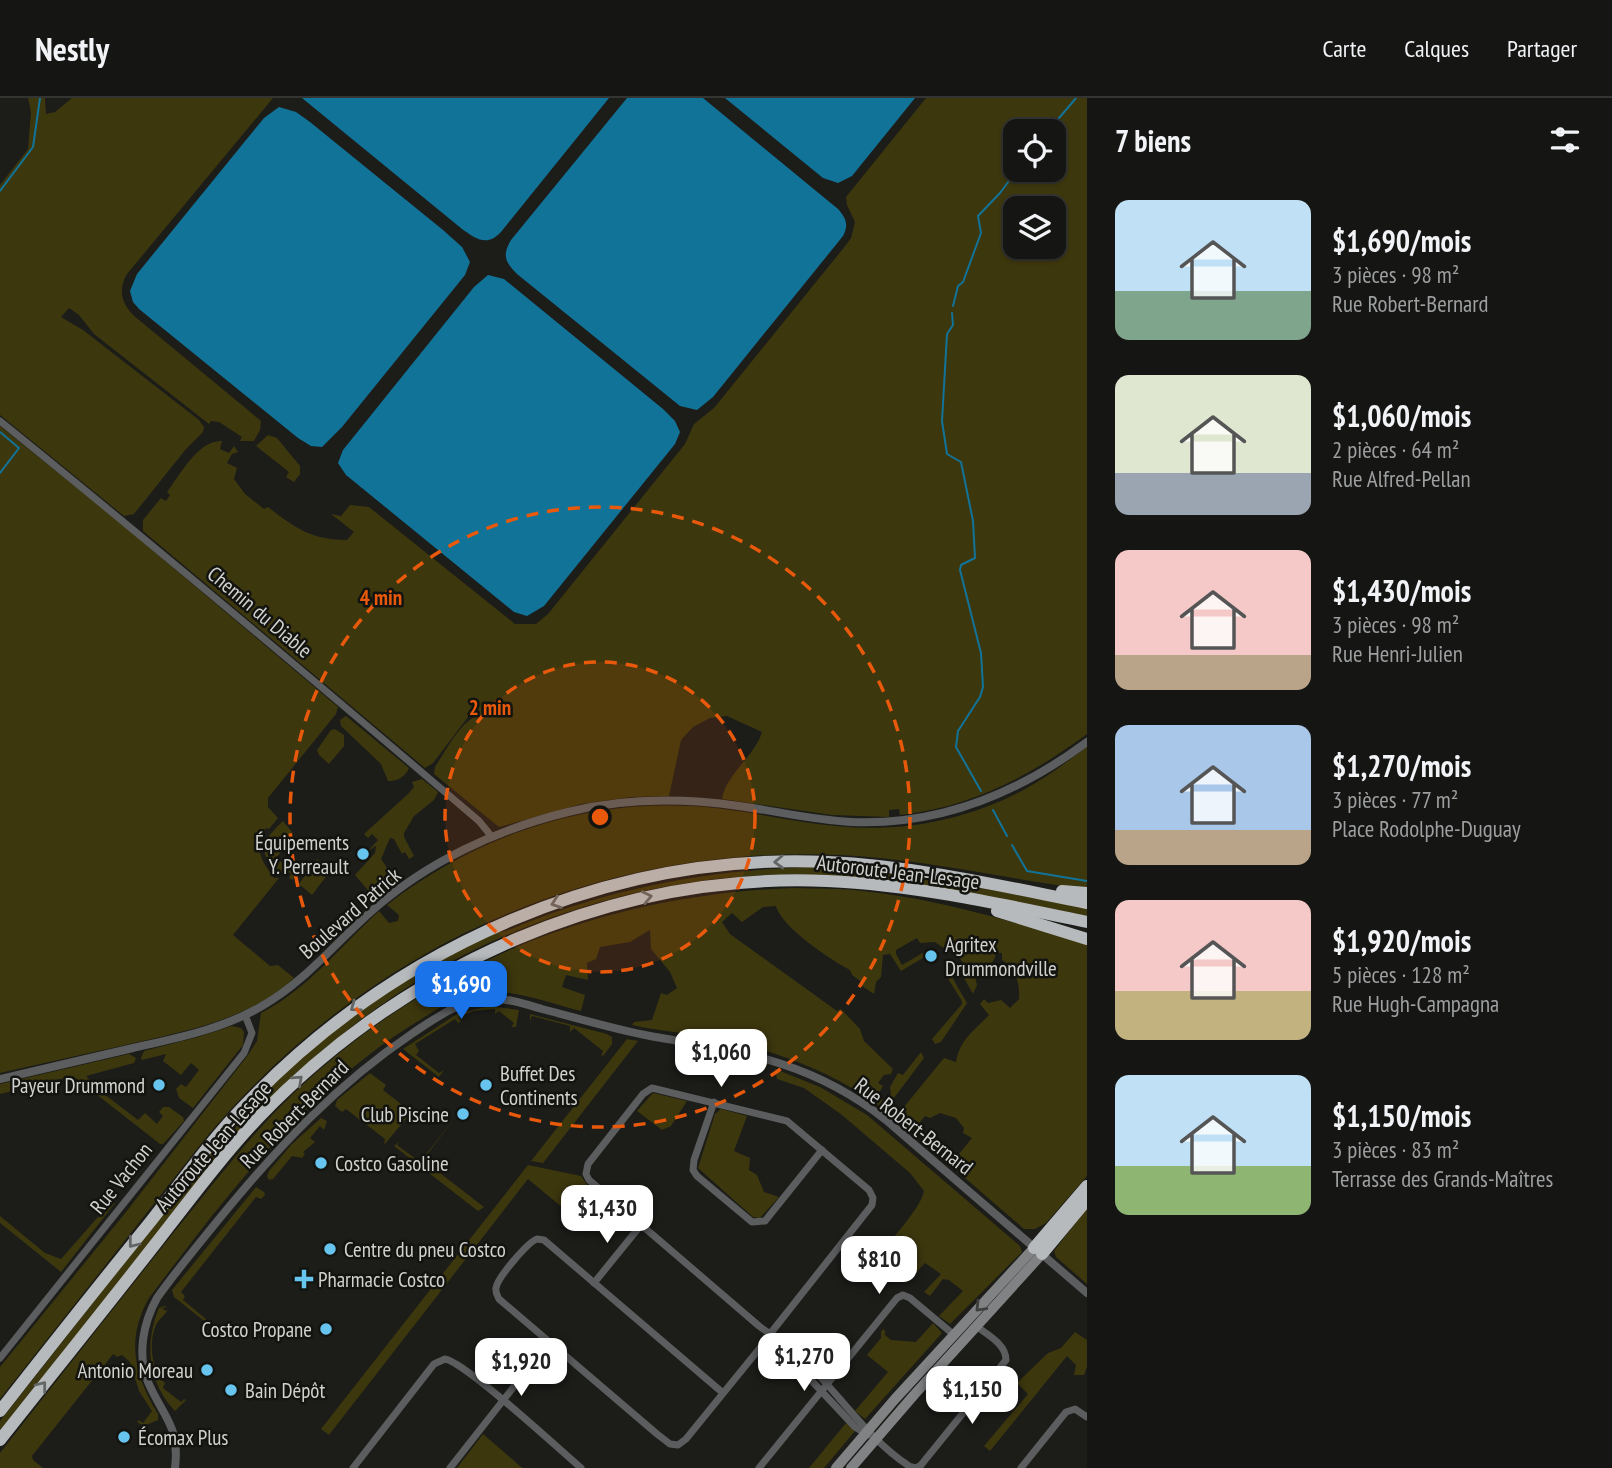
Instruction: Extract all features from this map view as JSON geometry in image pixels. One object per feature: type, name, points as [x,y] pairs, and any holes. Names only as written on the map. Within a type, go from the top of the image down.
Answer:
[{"type":"highway","name":"Autoroute Jean-Lesage","points":[[0,1411],[211,1144],[249,1100],[343,1015],[386,985],[455,946],[517,918],[584,894],[642,878],[720,866],[791,861],[851,863],[916,870],[1087,903]]},
{"type":"highway","name":"Autoroute Jean-Lesage","points":[[0,1440],[256,1120],[342,1041],[432,980],[481,954],[540,929],[608,906],[663,894],[784,880],[866,884],[936,892],[1087,922]]},
{"type":"highway","points":[[1009,887],[1087,893]]},
{"type":"highway","points":[[936,892],[1087,939]]},
{"type":"highway","points":[[1038,1251],[1087,1186]]},
{"type":"highway","points":[[1038,1251],[1087,1200]]},
{"type":"main road","points":[[851,1468],[1038,1251]]},
{"type":"main road","points":[[836,1468],[953,1334],[1038,1251]]},
{"type":"street","name":"Chemin du Diable","points":[[0,421],[131,526],[294,663],[479,821],[492,837]]},
{"type":"street","name":"Boulevard Patrick","points":[[0,1079],[171,1039],[246,1015],[301,979],[365,917],[398,890],[457,853],[492,837],[569,812],[646,801],[723,804],[843,821],[912,820],[950,812],[997,796],[1044,773],[1087,742]]},
{"type":"street","name":"Rue Robert-Bernard","points":[[175,1468],[173,1433],[167,1414],[148,1381],[143,1356],[146,1323],[157,1298],[271,1157],[321,1105],[395,1045],[447,1011],[473,1001],[507,1000],[637,1033],[717,1046],[775,1061],[819,1078],[878,1115],[1087,1293]]},
{"type":"street","name":"Rue Vachon","points":[[0,1359],[244,1053],[252,1033],[246,1015]]},
{"type":"street","points":[[723,1393],[544,1240],[537,1239],[529,1243],[498,1282],[496,1291],[499,1298],[549,1342],[666,1441],[676,1445],[685,1441],[723,1393],[770,1334],[870,1208],[873,1198],[870,1190],[787,1121],[658,1088],[646,1090],[588,1164],[586,1174],[591,1183],[770,1334],[778,1336],[800,1355],[810,1372],[858,1430],[866,1432],[909,1466],[916,1468],[921,1465],[1006,1360],[1002,1347],[976,1326]]},
{"type":"street","points":[[714,1102],[695,1156],[693,1170],[752,1222],[761,1223],[769,1217],[822,1150]]},
{"type":"street","points":[[594,1283],[641,1225]]},
{"type":"street","points":[[759,1468],[892,1302],[900,1296],[910,1298],[953,1334]]},
{"type":"street","points":[[450,1468],[549,1342]]},
{"type":"street","points":[[353,1468],[434,1364],[446,1359],[453,1361],[503,1401],[581,1468]]},
{"type":"street","points":[[1025,1467],[1064,1414],[1074,1409],[1087,1418]]},
{"type":"shaded area","points":[[28,98],[45,98],[46,114],[55,112],[72,98],[273,98],[127,274],[122,291],[123,301],[133,315],[261,421],[254,441],[240,441],[242,437],[219,422],[211,421],[209,424],[94,334],[79,315],[69,308],[61,317],[83,330],[199,420],[204,427],[203,432],[134,514],[124,516],[0,415],[0,185],[28,149],[31,112]]},
{"type":"shaded area","points":[[926,98],[1087,98],[1087,734],[1044,763],[999,787],[952,805],[926,811],[900,815],[899,809],[889,810],[889,817],[832,815],[722,799],[729,781],[762,732],[727,716],[710,718],[693,727],[681,740],[669,796],[631,797],[581,804],[499,827],[434,774],[435,767],[454,737],[466,723],[479,715],[479,710],[471,713],[433,763],[425,768],[143,531],[143,520],[161,498],[166,501],[170,495],[167,492],[197,452],[213,442],[222,441],[220,449],[229,453],[234,446],[238,452],[232,454],[227,463],[237,468],[234,479],[245,494],[264,509],[268,507],[296,527],[314,535],[347,540],[354,532],[331,514],[341,516],[350,505],[369,507],[515,624],[536,624],[548,614],[685,444],[694,424],[714,408],[846,245],[851,238],[855,222],[846,197]]},
{"type":"shaded area","points":[[0,426],[112,516],[338,707],[336,714],[268,798],[268,807],[278,818],[269,829],[266,828],[259,848],[274,878],[279,878],[233,935],[270,966],[278,965],[294,978],[256,1005],[212,1023],[0,1073]]},
{"type":"shaded area","points":[[268,435],[277,438],[300,466],[300,474],[294,482],[286,477],[289,472],[256,446]]},
{"type":"shaded area","points":[[346,716],[409,768],[408,771],[395,781],[388,781],[381,764],[341,726],[340,720]]},
{"type":"shaded area","points":[[335,729],[344,735],[344,746],[329,764],[317,750],[331,730]]},
{"type":"shaded area","points":[[1087,747],[1087,889],[872,857],[750,856],[661,868],[575,889],[492,920],[413,961],[339,1010],[271,1069],[208,1135],[0,1399],[0,1367],[126,1212],[248,1055],[257,1041],[261,1013],[294,992],[379,911],[389,923],[398,921],[399,915],[387,905],[455,861],[529,828],[568,817],[648,806],[707,807],[860,828],[934,822],[1003,800],[1041,779]]},
{"type":"shaded area","points":[[422,779],[438,792],[434,800],[414,816],[404,833],[414,856],[409,859],[405,852],[402,854],[394,839],[390,838],[381,859],[398,884],[382,895],[373,896],[355,875],[375,853],[375,846],[365,854],[378,840],[372,834],[368,838],[364,834],[409,793],[414,787],[412,782]]},
{"type":"shaded area","points":[[283,821],[292,832],[292,839],[276,858],[294,872],[296,870],[297,875],[292,880],[289,878],[291,874],[286,870],[282,874],[274,867],[264,848],[269,836]]},
{"type":"shaded area","points":[[317,859],[331,870],[312,895],[299,884]]},
{"type":"shaded area","points":[[817,867],[919,878],[986,889],[1087,908],[1087,916],[883,880],[814,875],[763,875],[711,879],[609,899],[511,933],[464,955],[397,994],[354,1025],[313,1058],[256,1113],[0,1430],[0,1421],[222,1139],[284,1073],[339,1026],[416,973],[494,933],[543,916],[619,893],[697,877]]},
{"type":"shaded area","points":[[794,888],[854,890],[920,900],[976,912],[1087,944],[1087,1176],[1046,1223],[1035,1229],[1024,1229],[950,1165],[972,1138],[963,1133],[964,1128],[956,1118],[940,1113],[930,1118],[925,1116],[912,1132],[895,1118],[944,1058],[956,1062],[964,1041],[989,1015],[980,1004],[984,999],[988,1003],[1001,1000],[1010,1008],[1019,999],[1016,977],[1011,967],[1002,960],[1002,953],[996,953],[993,961],[984,970],[976,966],[973,969],[977,985],[973,994],[959,969],[964,965],[952,945],[945,949],[935,942],[920,943],[917,938],[896,950],[902,965],[926,951],[929,951],[928,955],[901,971],[890,954],[883,955],[881,977],[876,982],[874,994],[862,986],[863,983],[852,975],[850,970],[797,933],[776,906],[763,907],[742,922],[732,913],[722,922],[730,934],[837,1011],[841,1009],[860,1029],[864,1041],[893,1069],[891,1074],[884,1075],[878,1083],[883,1086],[877,1096],[885,1102],[891,1094],[890,1087],[898,1073],[903,1075],[921,1052],[924,1058],[885,1110],[849,1086],[791,1059],[749,1046],[632,1025],[634,1022],[652,1020],[661,993],[667,995],[677,988],[670,972],[651,949],[650,930],[630,942],[600,947],[596,959],[587,963],[588,980],[566,975],[562,987],[585,995],[581,1011],[503,992],[468,995],[444,1005],[415,1023],[338,1080],[269,1148],[207,1222],[149,1298],[137,1328],[136,1358],[158,1420],[144,1426],[137,1422],[139,1420],[143,1423],[152,1411],[139,1391],[130,1362],[122,1355],[117,1357],[113,1354],[100,1371],[104,1374],[102,1376],[98,1373],[32,1456],[43,1468],[0,1468],[0,1453],[231,1162],[295,1092],[348,1046],[405,1006],[464,972],[525,944],[589,921],[656,904],[724,893]]},
{"type":"shaded area","points":[[949,972],[967,1003],[941,1042],[935,1044],[932,1039],[962,1004],[945,974]]},
{"type":"shaded area","points":[[489,1006],[519,1010],[516,1027],[511,1027],[514,1023],[499,1011],[495,1014],[495,1009],[474,1011],[458,1017],[461,1022],[458,1023],[455,1019],[415,1044],[419,1051],[416,1055],[439,1073],[444,1070],[439,1077],[403,1049],[457,1014]]},
{"type":"shaded area","points":[[530,1014],[607,1034],[612,1037],[612,1044],[601,1056],[603,1051],[574,1028],[570,1032],[570,1026],[532,1016],[530,1021]]},
{"type":"shaded area","points":[[232,1026],[241,1028],[244,1032],[243,1045],[193,1108],[179,1098],[176,1089],[181,1084],[186,1087],[199,1070],[191,1063],[181,1075],[163,1061],[166,1054],[142,1060],[141,1058],[144,1051]]},
{"type":"shaded area","points":[[627,1039],[638,1041],[543,1163],[531,1161]]},
{"type":"shaded area","points":[[129,1054],[136,1058],[134,1063],[86,1076],[104,1094],[138,1120],[145,1113],[157,1124],[163,1116],[159,1112],[163,1107],[169,1107],[183,1117],[184,1121],[163,1144],[73,1076],[0,1094],[0,1084]]},
{"type":"shaded area","points":[[775,1069],[820,1087],[867,1115],[1020,1246],[1022,1252],[950,1324],[939,1316],[963,1291],[949,1280],[943,1279],[930,1296],[924,1292],[941,1274],[925,1263],[905,1280],[898,1269],[895,1273],[872,1273],[865,1278],[861,1275],[915,1210],[924,1191],[910,1173],[842,1115],[804,1088],[777,1079]]},
{"type":"shaded area","points":[[370,1073],[386,1085],[383,1090],[410,1111],[415,1108],[384,1145],[385,1139],[346,1109],[342,1112],[335,1106],[337,1100]]},
{"type":"shaded area","points":[[653,1093],[687,1101],[671,1126],[662,1130],[637,1111]]},
{"type":"shaded area","points":[[721,1109],[747,1116],[734,1151],[750,1158],[749,1170],[757,1175],[764,1192],[779,1197],[760,1218],[753,1217],[698,1168],[715,1114]]},
{"type":"shaded area","points":[[456,1116],[423,1160],[484,1207],[478,1211],[394,1146],[400,1141],[397,1145],[420,1162]]},
{"type":"shaded area","points":[[321,1118],[327,1121],[324,1130],[320,1126],[310,1138],[315,1142],[303,1152],[305,1154],[302,1158],[292,1156],[273,1179],[269,1180],[269,1171],[292,1144]]},
{"type":"shaded area","points":[[528,1165],[581,1176],[588,1186],[563,1208],[528,1179],[329,1435],[321,1429]]},
{"type":"shaded area","points":[[256,1187],[265,1195],[261,1199],[256,1197],[181,1292],[185,1296],[183,1300],[224,1334],[229,1330],[230,1334],[223,1336],[174,1297],[172,1290]]},
{"type":"shaded area","points":[[100,1203],[108,1209],[115,1203],[61,1272],[0,1223],[0,1216],[45,1253],[61,1259],[97,1218],[106,1212],[98,1205]]},
{"type":"shaded area","points":[[1087,1208],[1087,1284],[1056,1257],[1054,1251]]},
{"type":"shaded area","points":[[168,1307],[162,1308],[168,1310],[154,1330],[152,1355],[160,1378],[165,1383],[163,1388],[181,1402],[186,1400],[175,1411],[159,1388],[151,1362],[151,1335],[154,1321],[159,1308]]},
{"type":"shaded area","points":[[933,1323],[942,1333],[865,1419],[855,1411],[888,1372],[867,1355],[881,1338],[883,1329],[886,1332],[884,1334],[891,1340],[916,1342]]},
{"type":"shaded area","points":[[1075,1332],[1087,1340],[1087,1367],[1084,1375],[1074,1375],[1076,1365],[1067,1356],[990,1451],[984,1446],[1028,1394],[1017,1383],[1048,1353],[1061,1348]]},
{"type":"shaded area","points":[[846,1423],[855,1431],[824,1468],[809,1468]]},
{"type":"shaded area","points":[[483,1434],[520,1466],[523,1468],[457,1468]]},
{"type":"water","points":[[302,98],[609,98],[501,232],[491,239],[481,240],[462,229]]},
{"type":"water","points":[[627,98],[703,98],[838,209],[846,222],[843,236],[713,397],[697,410],[680,406],[517,274],[506,258],[506,250],[511,240]]},
{"type":"water","points":[[725,98],[915,98],[852,176],[838,183],[823,178]]},
{"type":"water","points":[[279,107],[296,112],[310,122],[443,230],[462,247],[470,262],[465,275],[342,427],[322,447],[311,446],[298,438],[139,309],[133,302],[130,291],[137,274],[264,118]]},
{"type":"water","points":[[488,275],[504,279],[663,409],[675,421],[680,432],[675,444],[544,606],[527,616],[514,612],[346,475],[338,463],[343,450],[474,287]]},
{"type":"waterway","points":[[0,191],[33,147],[40,98]]},
{"type":"waterway","points":[[1058,119],[1076,98]]},
{"type":"waterway","points":[[953,306],[958,286],[963,282],[981,233],[978,216],[1008,182]]},
{"type":"waterway","points":[[952,313],[953,325],[947,334],[942,421],[947,454],[961,462],[973,521],[975,558],[961,565],[960,570],[981,653],[983,687],[980,697],[958,731],[956,747],[981,791]]},
{"type":"waterway","points":[[0,432],[19,448],[0,473]]},
{"type":"waterway","points":[[993,810],[1007,836]]},
{"type":"waterway","points":[[1012,845],[1027,871],[1087,881]]},
{"type":"place","name":"Équipements Y. Perreault","points":[[363,854]]},
{"type":"place","name":"Agritex Drummondville","points":[[931,956]]},
{"type":"place","name":"Payeur Drummond","points":[[159,1085]]},
{"type":"place","name":"Buffet Des Continents","points":[[486,1085]]},
{"type":"place","name":"Club Piscine","points":[[463,1114]]},
{"type":"place","name":"Costco Gasoline","points":[[321,1163]]},
{"type":"place","name":"Centre du pneu Costco","points":[[330,1249]]},
{"type":"place","name":"Pharmacie Costco","points":[[304,1279]]},
{"type":"place","name":"Costco Propane","points":[[326,1329]]},
{"type":"place","name":"Antonio Moreau","points":[[207,1370]]},
{"type":"place","name":"Bain Dépôt","points":[[231,1390]]},
{"type":"place","name":"Écomax Plus","points":[[124,1437]]}]
